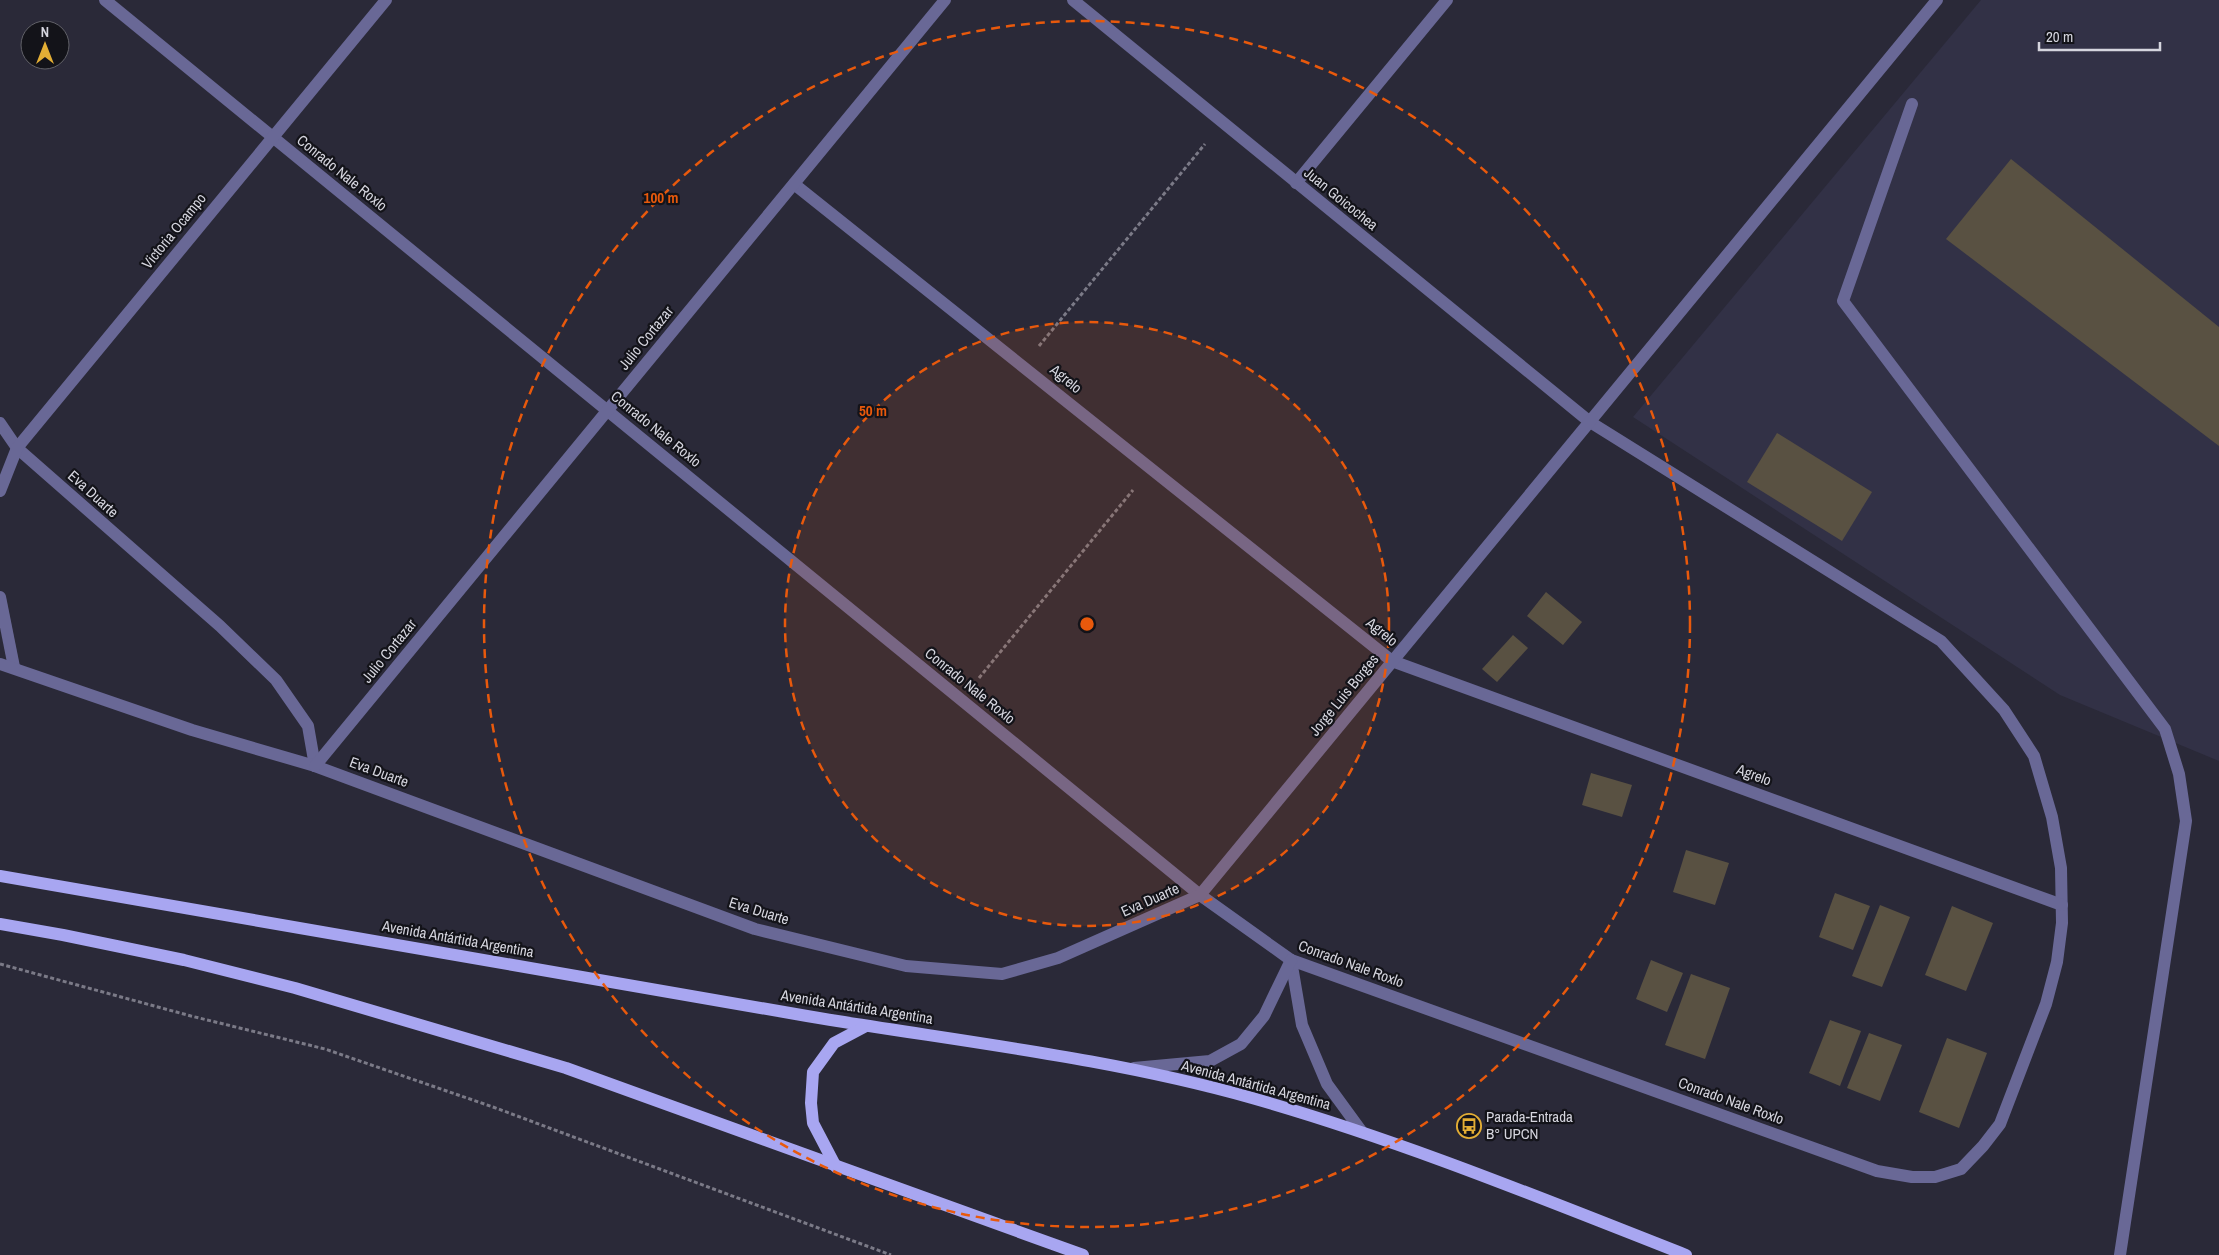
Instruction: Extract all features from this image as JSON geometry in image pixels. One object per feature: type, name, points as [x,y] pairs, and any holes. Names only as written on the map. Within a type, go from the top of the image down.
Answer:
[{"type":"main road","name":"Avenida Antártida Argentina","points":[[0,876],[866,1026],[1128,1069],[1250,1098],[1362,1132],[1686,1255]]},
{"type":"main road","points":[[0,924],[156,954],[295,988],[566,1068],[1083,1255]]},
{"type":"main road","points":[[836,1167],[813,1123],[811,1103],[813,1072],[834,1043],[866,1026]]},
{"type":"street","name":"Conrado Nale Roxlo","points":[[105,0],[1200,895],[1291,960],[1877,1171],[1912,1177],[1935,1177],[1961,1169],[1983,1146],[2000,1124],[2046,1004],[2057,962],[2062,923],[2062,905]]},
{"type":"street","name":"Victoria Ocampo","points":[[0,491],[17,448],[386,0]]},
{"type":"street","name":"Julio Cortazar","points":[[315,766],[945,0]]},
{"type":"street","name":"Juan Goicochea","points":[[1073,0],[1590,422],[1941,640],[2004,710],[2034,756],[2052,817],[2062,868],[2062,905]]},
{"type":"street","points":[[1296,183],[1447,0]]},
{"type":"street","name":"Jorge Luis Borges","points":[[1200,895],[1937,0]]},
{"type":"street","points":[[1912,104],[1843,301],[2165,729],[2179,774],[2186,821],[2120,1255]]},
{"type":"street","name":"Agrelo","points":[[794,184],[1392,661],[2062,905]]},
{"type":"street","name":"Eva Duarte","points":[[0,424],[17,448],[220,626],[276,680],[308,726],[315,766]]},
{"type":"street","points":[[0,598],[14,667]]},
{"type":"street","name":"Eva Duarte","points":[[0,664],[14,667],[192,730],[315,766],[755,929],[906,966],[1002,974],[1058,958],[1200,895]]},
{"type":"street","points":[[1128,1069],[1210,1061],[1241,1044],[1264,1016],[1291,960]]},
{"type":"street","points":[[1291,960],[1302,1025],[1327,1084],[1362,1132]]},
{"type":"path","points":[[1023,366],[1223,122]]},
{"type":"path","points":[[961,700],[1151,468]]},
{"type":"path","points":[[0,964],[191,1016],[326,1049],[502,1110],[891,1255]]},
{"type":"shaded area","points":[[1981,0],[2219,0],[2219,761],[2060,695],[1633,417]]},
{"type":"building","points":[[2011,159],[2219,327],[2219,446],[1946,239]]},
{"type":"building","points":[[1777,433],[1872,492],[1842,541],[1747,482]]},
{"type":"building","points":[[1546,592],[1582,622],[1563,645],[1527,616]]},
{"type":"building","points":[[1513,635],[1528,648],[1497,682],[1482,669]]},
{"type":"building","points":[[1591,773],[1632,785],[1622,817],[1582,805]]},
{"type":"building","points":[[1686,850],[1729,863],[1715,905],[1673,892]]},
{"type":"building","points":[[1835,893],[1870,906],[1853,950],[1819,937]]},
{"type":"building","points":[[1880,905],[1910,917],[1882,987],[1852,976]]},
{"type":"building","points":[[1952,906],[1993,923],[1966,991],[1925,975]]},
{"type":"building","points":[[1651,960],[1683,973],[1667,1012],[1636,999]]},
{"type":"building","points":[[1691,974],[1730,988],[1705,1059],[1665,1045]]},
{"type":"building","points":[[1830,1020],[1861,1031],[1840,1086],[1809,1073]]},
{"type":"building","points":[[1869,1033],[1902,1045],[1880,1101],[1847,1088]]},
{"type":"building","points":[[1947,1038],[1987,1053],[1959,1128],[1919,1112]]},
{"type":"place","name":"Parada-Entrada B° UPCN","points":[[1469,1126]]}]
